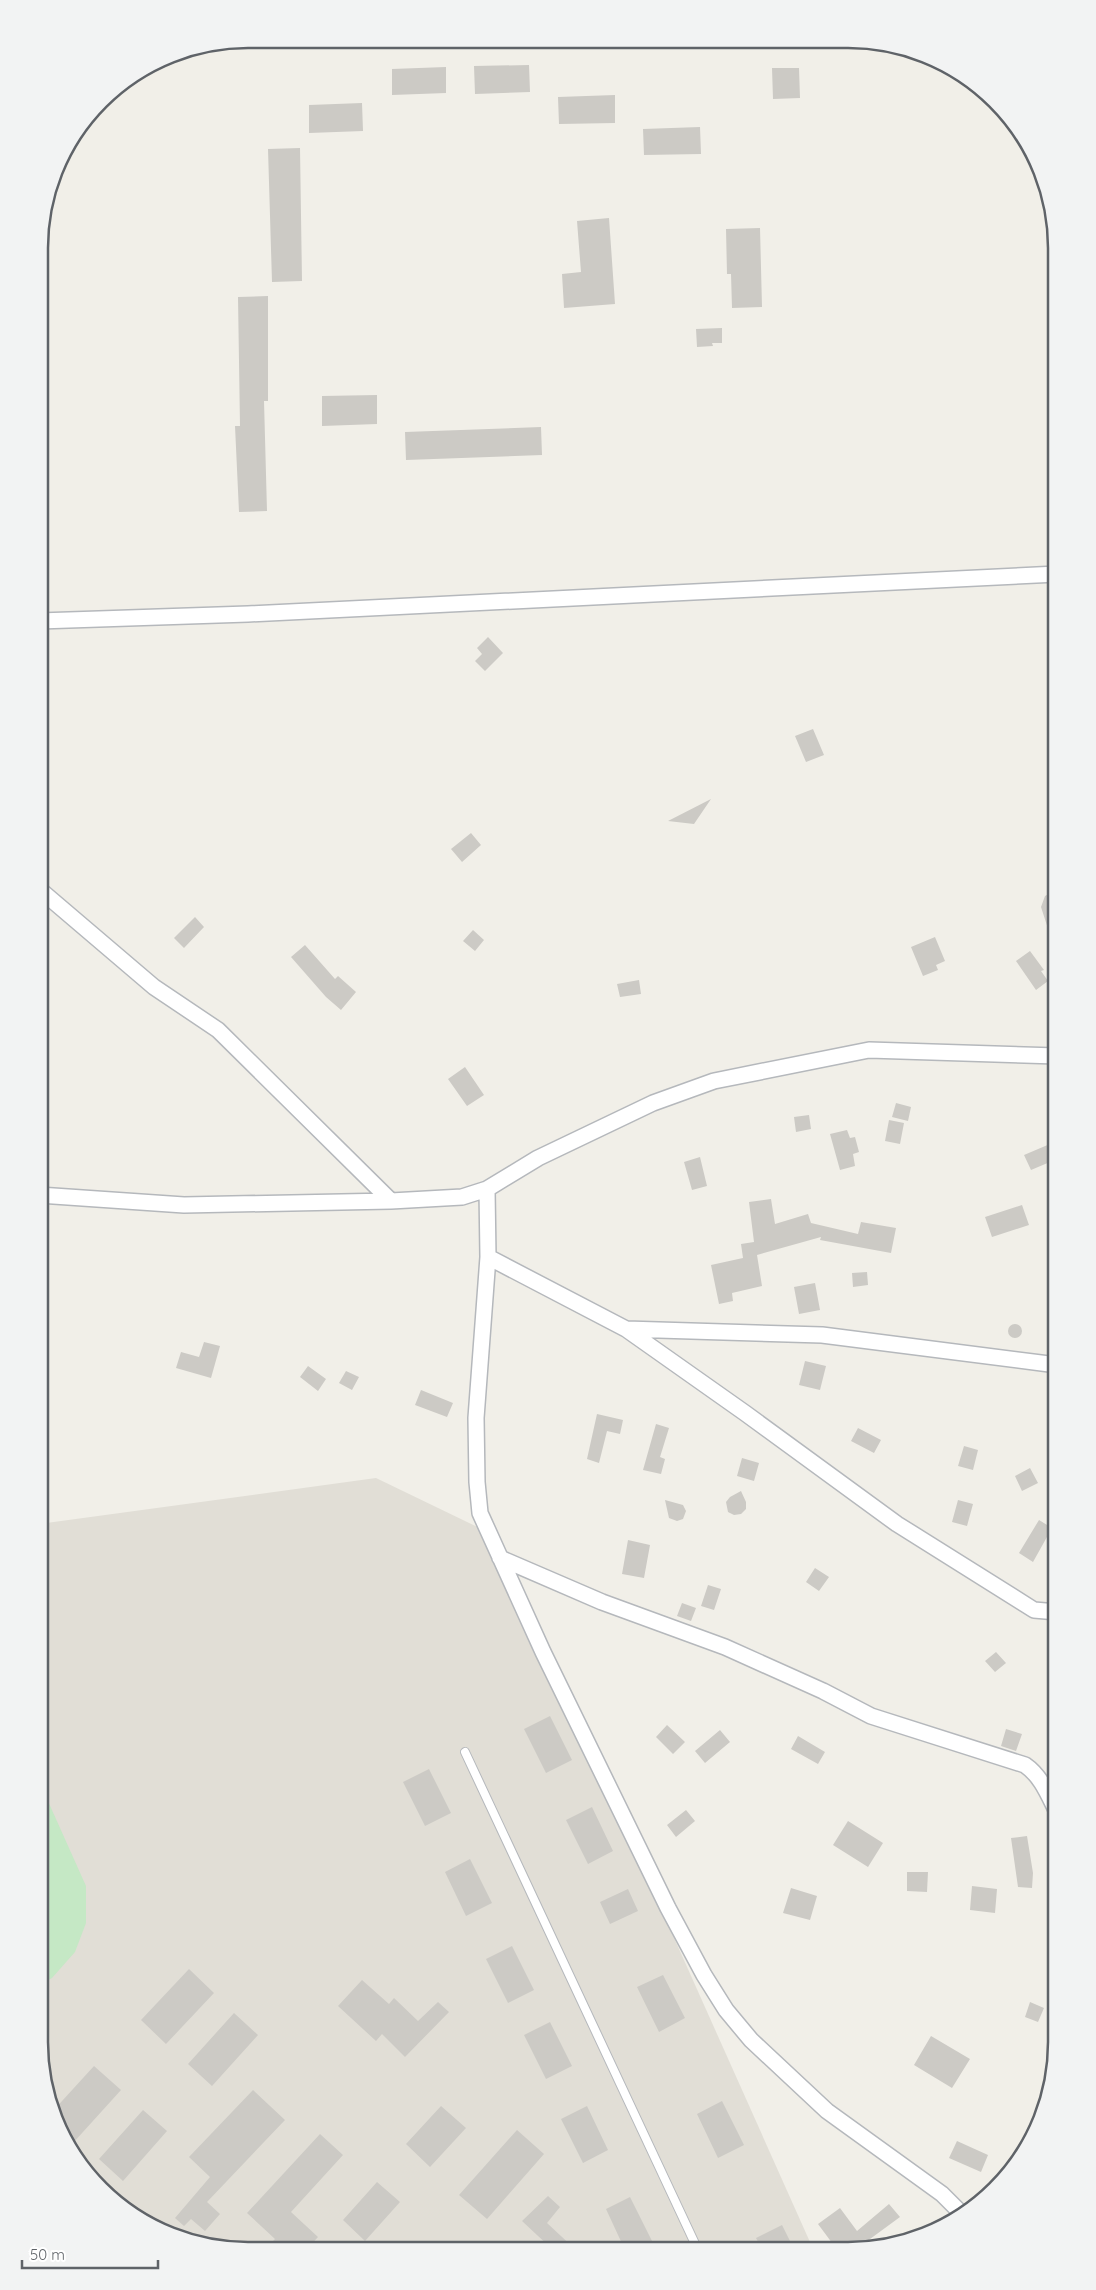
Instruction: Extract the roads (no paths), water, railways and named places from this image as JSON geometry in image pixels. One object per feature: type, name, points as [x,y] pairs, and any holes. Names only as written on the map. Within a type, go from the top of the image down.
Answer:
[{"type":"street","points":[[48,621],[248,614],[1048,574]]},
{"type":"street","points":[[48,897],[154,987],[218,1030],[391,1201]]},
{"type":"street","points":[[48,1196],[184,1205],[391,1201],[462,1197],[487,1189],[538,1158],[653,1103],[714,1081],[869,1050],[1048,1056]]},
{"type":"street","points":[[487,1189],[488,1257],[476,1418],[477,1482],[480,1513],[500,1558],[668,1908],[704,1975],[726,2010],[751,2040],[827,2111],[942,2194],[958,2210]]},
{"type":"street","points":[[488,1257],[626,1329],[897,1524],[1034,1610],[1048,1611]]},
{"type":"street","points":[[626,1329],[822,1335],[1048,1364]]},
{"type":"street","points":[[500,1558],[602,1602],[725,1647],[822,1690],[871,1716],[1024,1765],[1033,1771],[1043,1783],[1048,1793]]},
{"type":"lane","points":[[465,1752],[694,2242]]}]
